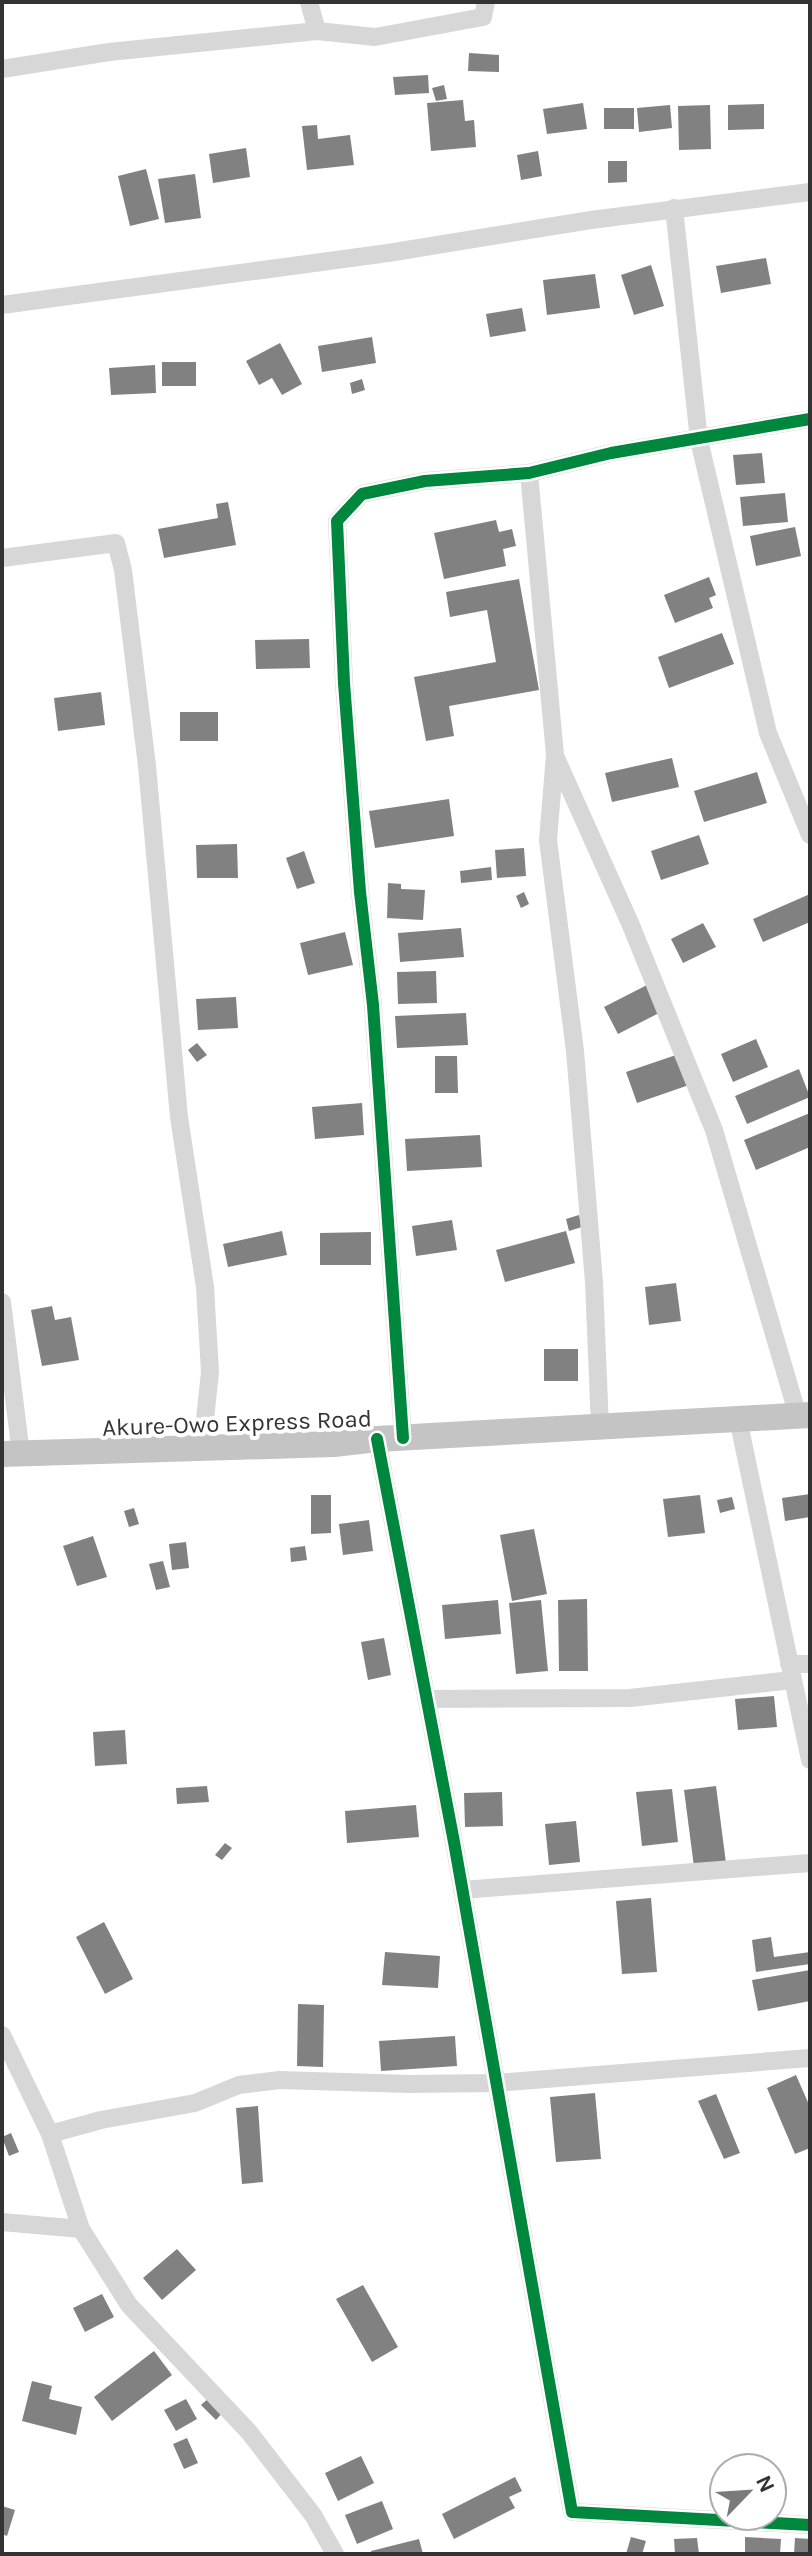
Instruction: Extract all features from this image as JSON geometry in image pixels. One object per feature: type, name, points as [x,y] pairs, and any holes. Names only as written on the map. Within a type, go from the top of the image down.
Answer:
[{"type":"highway","name":"Akure-Owo Express Road","points":[[12,1454],[334,1444],[804,1415]]},
{"type":"street","points":[[309,2],[317,31]]},
{"type":"street","points":[[2,69],[109,52],[317,31],[375,37],[483,17],[486,2]]},
{"type":"street","points":[[2,305],[388,253],[674,208],[810,192]]},
{"type":"street","points":[[674,208],[699,440],[768,733],[808,827]]},
{"type":"street","points":[[403,1438],[373,1005],[360,892],[344,683],[337,521],[362,494],[425,481],[529,473],[611,453],[810,419]]},
{"type":"street","points":[[529,473],[555,755],[548,840],[575,1051],[594,1282],[600,1427]]},
{"type":"street","points":[[2,558],[116,543],[123,570],[147,766],[179,1117],[205,1287],[210,1372],[202,1448]]},
{"type":"street","points":[[555,755],[630,923],[714,1130],[804,1415]]},
{"type":"street","points":[[2,1302],[12,1454]]},
{"type":"street","points":[[738,1419],[810,1760]]},
{"type":"street","points":[[377,1439],[462,1890],[572,2512],[810,2525]]},
{"type":"street","points":[[427,1699],[630,1698],[791,1672],[810,1664]]},
{"type":"street","points":[[462,1890],[810,1863]]},
{"type":"street","points":[[3,2041],[50,2134],[81,2229],[129,2305],[249,2432],[313,2515],[335,2554]]},
{"type":"street","points":[[50,2134],[101,2120],[195,2103],[239,2085],[280,2080],[496,2083],[810,2058]]},
{"type":"street","points":[[2,2222],[81,2229]]},
{"type":"building","points":[[469,53],[499,55],[499,72],[468,71]]},
{"type":"building","points":[[428,75],[429,93],[395,95],[393,77]]},
{"type":"building","points":[[444,85],[447,99],[436,101],[432,88]]},
{"type":"building","points":[[463,100],[465,121],[474,120],[476,147],[431,151],[427,103]]},
{"type":"building","points":[[583,103],[587,129],[547,134],[543,109]]},
{"type":"building","points":[[764,104],[764,129],[728,130],[728,105]]},
{"type":"building","points":[[670,105],[672,128],[639,132],[637,108]]},
{"type":"building","points":[[710,105],[711,149],[679,150],[678,106]]},
{"type":"building","points":[[604,108],[634,108],[634,129],[604,129]]},
{"type":"building","points":[[317,125],[318,139],[350,135],[354,165],[307,170],[302,126]]},
{"type":"building","points":[[246,148],[250,177],[213,183],[209,154]]},
{"type":"building","points":[[538,151],[542,176],[521,180],[517,155]]},
{"type":"building","points":[[608,161],[627,161],[627,182],[608,183]]},
{"type":"building","points":[[146,169],[159,219],[130,226],[118,176]]},
{"type":"building","points":[[195,174],[201,218],[165,223],[158,179]]},
{"type":"building","points":[[766,258],[771,284],[721,293],[716,266]]},
{"type":"building","points":[[651,265],[664,306],[634,315],[621,275]]},
{"type":"building","points":[[595,274],[600,308],[547,315],[543,280]]},
{"type":"building","points":[[522,308],[526,331],[490,337],[486,314]]},
{"type":"building","points":[[372,337],[376,363],[322,372],[318,346]]},
{"type":"building","points":[[280,343],[302,384],[282,395],[272,378],[259,385],[246,361]]},
{"type":"building","points":[[162,362],[196,362],[196,386],[162,386]]},
{"type":"building","points":[[155,365],[156,393],[111,395],[109,368]]},
{"type":"building","points":[[362,379],[365,390],[352,394],[350,383]]},
{"type":"building","points":[[762,453],[765,483],[736,485],[733,455]]},
{"type":"building","points":[[785,493],[788,522],[743,526],[740,497]]},
{"type":"building","points":[[228,502],[236,545],[164,558],[158,529],[218,518],[216,504]]},
{"type":"building","points":[[496,520],[499,532],[512,529],[516,546],[503,549],[506,566],[444,579],[434,533]]},
{"type":"building","points":[[795,527],[801,556],[756,566],[750,536]]},
{"type":"building","points":[[709,577],[716,595],[709,598],[713,608],[675,623],[664,595]]},
{"type":"building","points":[[519,579],[539,690],[449,706],[454,736],[426,741],[414,677],[496,662],[487,610],[450,617],[446,592]]},
{"type":"building","points":[[722,633],[734,664],[669,688],[658,657]]},
{"type":"building","points":[[309,639],[310,668],[256,669],[255,640]]},
{"type":"building","points":[[101,692],[105,725],[58,731],[54,698]]},
{"type":"building","points":[[180,712],[218,712],[218,741],[180,741]]},
{"type":"building","points":[[672,758],[679,787],[612,802],[605,773]]},
{"type":"building","points":[[757,772],[767,803],[704,822],[694,791]]},
{"type":"building","points":[[449,799],[454,836],[375,848],[369,811]]},
{"type":"building","points":[[699,835],[709,864],[661,880],[651,851]]},
{"type":"building","points":[[237,844],[238,878],[197,878],[196,845]]},
{"type":"building","points":[[524,848],[526,876],[497,878],[495,850]]},
{"type":"building","points":[[304,851],[315,883],[297,889],[286,858]]},
{"type":"building","points":[[491,867],[492,880],[461,883],[460,871]]},
{"type":"building","points":[[388,883],[401,884],[401,889],[425,890],[423,920],[387,918]]},
{"type":"building","points":[[524,892],[529,904],[521,908],[516,896]]},
{"type":"building","points":[[810,894],[810,922],[763,942],[753,919]]},
{"type":"building","points":[[703,923],[716,947],[683,963],[671,939]]},
{"type":"building","points":[[461,928],[464,957],[400,962],[398,933]]},
{"type":"building","points":[[345,932],[353,965],[308,975],[300,943]]},
{"type":"building","points":[[436,971],[437,1003],[398,1004],[397,972]]},
{"type":"building","points":[[647,985],[661,1012],[618,1034],[604,1007]]},
{"type":"building","points":[[236,997],[238,1028],[198,1030],[196,999]]},
{"type":"building","points":[[466,1013],[468,1045],[397,1048],[395,1016]]},
{"type":"building","points":[[756,1039],[768,1067],[733,1082],[721,1054]]},
{"type":"building","points":[[197,1043],[207,1055],[197,1062],[188,1050]]},
{"type":"building","points":[[679,1054],[689,1085],[637,1103],[626,1072]]},
{"type":"building","points":[[435,1056],[457,1056],[458,1093],[435,1093]]},
{"type":"building","points":[[799,1069],[810,1097],[747,1124],[735,1096]]},
{"type":"building","points":[[362,1103],[364,1135],[315,1139],[312,1107]]},
{"type":"building","points":[[810,1113],[810,1147],[756,1170],[744,1140]]},
{"type":"building","points":[[480,1135],[482,1167],[407,1171],[405,1139]]},
{"type":"building","points":[[579,1215],[582,1227],[569,1231],[566,1219]]},
{"type":"building","points":[[452,1220],[457,1250],[416,1256],[412,1226]]},
{"type":"building","points":[[282,1231],[287,1255],[228,1267],[223,1244]]},
{"type":"building","points":[[566,1231],[575,1263],[505,1282],[496,1250]]},
{"type":"building","points":[[371,1232],[371,1265],[320,1265],[320,1233]]},
{"type":"building","points":[[676,1283],[681,1321],[649,1325],[645,1287]]},
{"type":"building","points":[[52,1306],[55,1320],[71,1317],[79,1360],[42,1366],[31,1310]]},
{"type":"building","points":[[544,1349],[578,1349],[578,1381],[544,1381]]},
{"type":"building","points":[[810,1494],[810,1517],[785,1521],[782,1498]]},
{"type":"building","points":[[311,1495],[331,1495],[331,1533],[311,1534]]},
{"type":"building","points":[[700,1495],[705,1533],[668,1537],[663,1499]]},
{"type":"building","points":[[732,1497],[735,1509],[720,1513],[717,1500]]},
{"type":"building","points":[[134,1508],[139,1524],[129,1527],[124,1511]]},
{"type":"building","points":[[369,1520],[373,1551],[343,1555],[339,1524]]},
{"type":"building","points":[[534,1529],[547,1594],[512,1601],[500,1535]]},
{"type":"building","points":[[93,1536],[107,1577],[77,1586],[63,1546]]},
{"type":"building","points":[[186,1542],[189,1568],[172,1570],[169,1544]]},
{"type":"building","points":[[305,1546],[307,1560],[291,1562],[290,1548]]},
{"type":"building","points":[[163,1561],[170,1587],[156,1590],[149,1564]]},
{"type":"building","points":[[587,1599],[588,1671],[559,1671],[558,1600]]},
{"type":"building","points":[[498,1600],[501,1634],[445,1639],[442,1605]]},
{"type":"building","points":[[541,1600],[548,1671],[516,1674],[509,1603]]},
{"type":"building","points":[[384,1638],[391,1675],[368,1680],[361,1642]]},
{"type":"building","points":[[774,1696],[777,1727],[738,1730],[735,1699]]},
{"type":"building","points":[[125,1730],[127,1764],[95,1766],[93,1732]]},
{"type":"building","points":[[207,1786],[209,1802],[177,1804],[176,1788]]},
{"type":"building","points":[[716,1786],[726,1863],[694,1867],[684,1790]]},
{"type":"building","points":[[672,1789],[678,1842],[642,1846],[636,1792]]},
{"type":"building","points":[[502,1792],[503,1826],[465,1827],[464,1793]]},
{"type":"building","points":[[416,1805],[419,1837],[347,1843],[345,1811]]},
{"type":"building","points":[[576,1821],[580,1862],[549,1865],[545,1824]]},
{"type":"building","points":[[225,1843],[232,1848],[222,1860],[215,1855]]},
{"type":"building","points":[[651,1898],[657,1972],[622,1974],[616,1901]]},
{"type":"building","points":[[104,1922],[133,1979],[105,1994],[76,1937]]},
{"type":"building","points":[[771,1937],[774,1957],[810,1952],[810,1964],[756,1972],[752,1940]]},
{"type":"building","points":[[385,1952],[440,1956],[438,1988],[382,1985]]},
{"type":"building","points":[[810,1970],[810,2001],[758,2011],[752,1980]]},
{"type":"building","points":[[298,2004],[324,2005],[323,2067],[297,2066]]},
{"type":"building","points":[[455,2036],[457,2066],[381,2071],[379,2041]]},
{"type":"building","points":[[796,2075],[810,2107],[810,2148],[795,2154],[767,2088]]},
{"type":"building","points":[[595,2093],[601,2159],[556,2162],[550,2097]]},
{"type":"building","points":[[716,2094],[740,2153],[724,2159],[698,2101]]},
{"type":"building","points":[[258,2106],[263,2182],[242,2184],[236,2108]]},
{"type":"building","points":[[11,2133],[19,2152],[9,2156],[2,2137]]},
{"type":"building","points":[[177,2249],[196,2270],[162,2300],[143,2278]]},
{"type":"building","points":[[363,2285],[398,2347],[372,2362],[336,2299]]},
{"type":"building","points":[[102,2294],[114,2317],[85,2332],[73,2308]]},
{"type":"building","points":[[154,2351],[172,2375],[112,2421],[94,2397]]},
{"type":"building","points":[[32,2381],[52,2386],[49,2399],[82,2407],[76,2435],[22,2421]]},
{"type":"building","points":[[210,2397],[224,2411],[216,2420],[201,2405]]},
{"type":"building","points":[[186,2399],[197,2419],[176,2431],[164,2410]]},
{"type":"building","points":[[187,2438],[198,2463],[184,2469],[173,2444]]},
{"type":"building","points":[[361,2456],[374,2483],[338,2501],[325,2473]]},
{"type":"building","points":[[515,2477],[522,2491],[509,2497],[515,2508],[454,2539],[442,2514]]},
{"type":"building","points":[[382,2501],[393,2529],[357,2544],[345,2515]]},
{"type":"building","points":[[2,2506],[15,2510],[7,2536],[2,2534]]},
{"type":"building","points":[[631,2537],[646,2541],[642,2554],[626,2554]]},
{"type":"building","points":[[745,2537],[781,2539],[780,2554],[745,2554]]},
{"type":"building","points":[[697,2538],[699,2554],[675,2554],[674,2539]]},
{"type":"building","points":[[795,2538],[810,2539],[810,2554],[794,2554]]},
{"type":"building","points":[[419,2539],[423,2554],[371,2554],[371,2551]]},
{"type":"cycle path","points":[[403,1438],[373,1005],[360,892],[344,683],[337,521],[362,494],[425,481],[529,473],[611,453],[810,419]]},
{"type":"cycle path","points":[[377,1439],[454,1842],[572,2512],[810,2525]]}]
